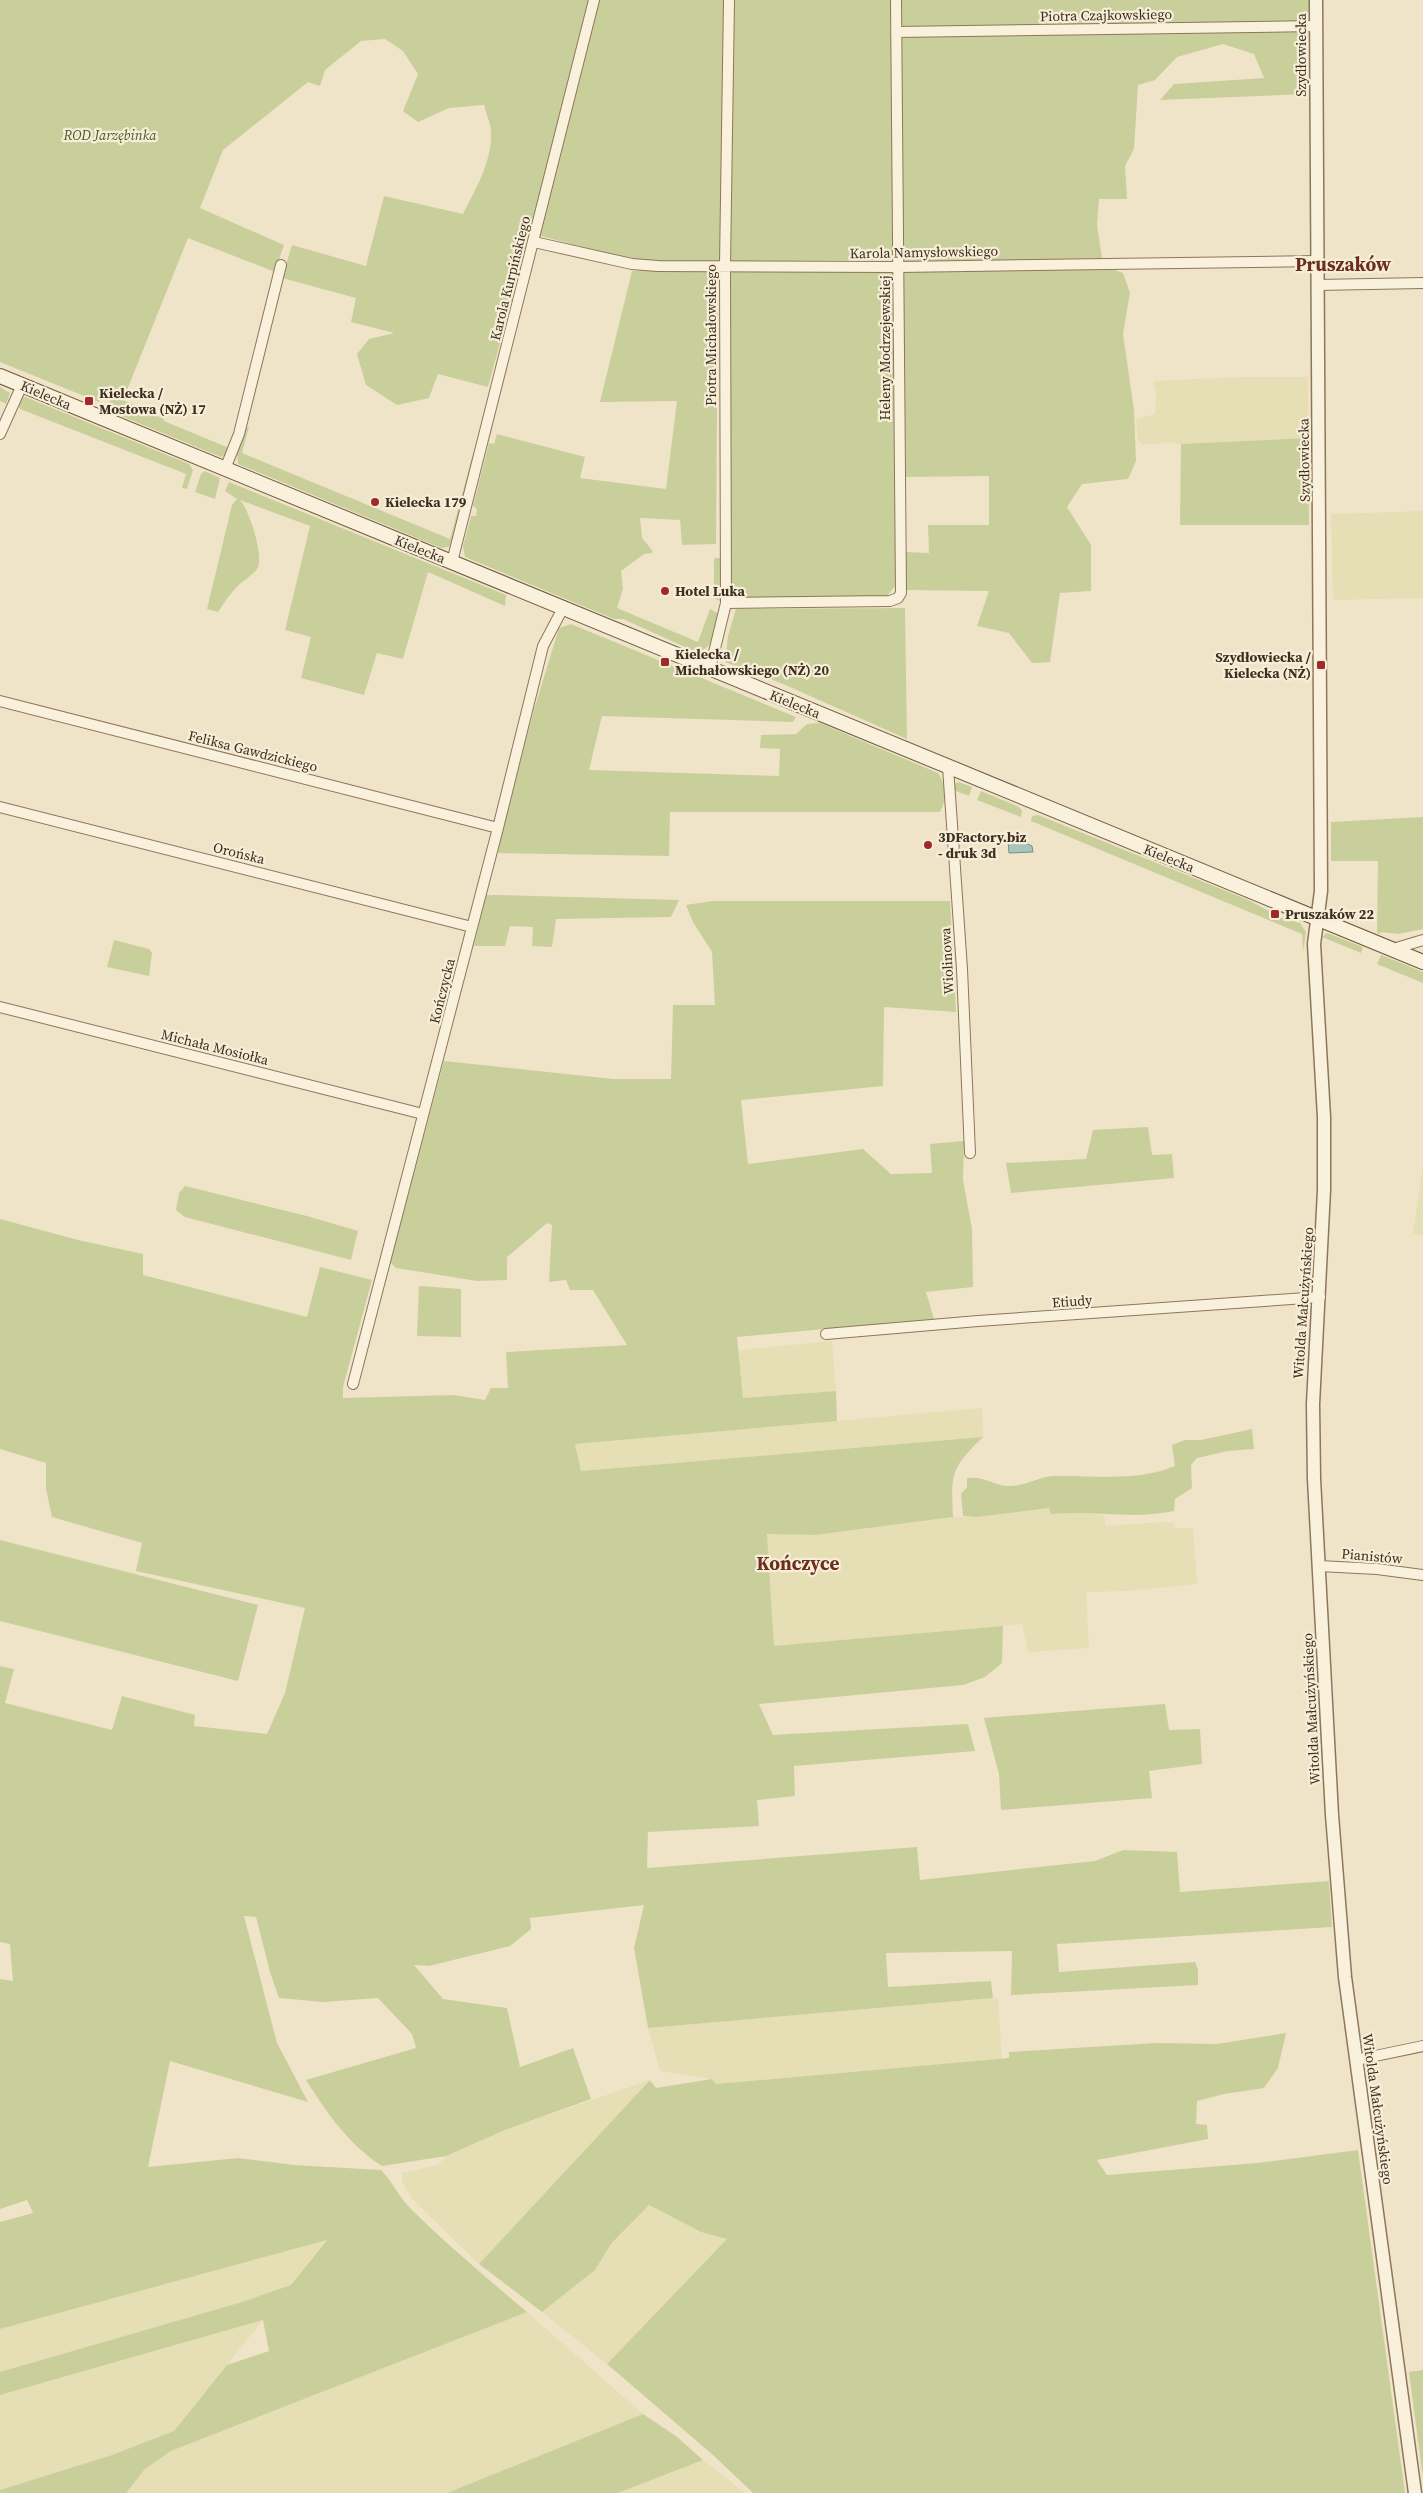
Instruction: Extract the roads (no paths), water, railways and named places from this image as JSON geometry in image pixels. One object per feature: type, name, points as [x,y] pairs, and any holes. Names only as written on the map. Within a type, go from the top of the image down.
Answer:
[{"type":"main road","name":"Kielecka","points":[[0,376],[1423,962]]},
{"type":"street","name":"Karola Kurpińskiego","points":[[452,562],[594,0]]},
{"type":"street","name":"Piotra Michałowskiego","points":[[710,668],[726,603],[724,266],[729,0]]},
{"type":"street","name":"Heleny Modrzejewskiej","points":[[726,603],[890,601],[898,598],[901,592],[896,0]]},
{"type":"street","name":"Szydłowiecka","points":[[1316,0],[1321,719],[1321,891],[1319,919]]},
{"type":"street","name":"Piotra Czajkowskiego","points":[[896,32],[1316,26]]},
{"type":"street","name":"Karola Namysłowskiego","points":[[534,242],[632,264],[898,267],[1317,261]]},
{"type":"street","points":[[225,469],[239,434],[281,265]]},
{"type":"street","points":[[1317,285],[1423,282]]},
{"type":"street","points":[[0,434],[22,385]]},
{"type":"street","name":"Kończycka","points":[[353,1384],[498,828],[543,646],[563,608]]},
{"type":"street","name":"Feliksa Gawdzickiego","points":[[0,701],[498,828]]},
{"type":"street","name":"Wiolinowa","points":[[948,767],[962,969],[970,1153]]},
{"type":"street","name":"Orońska","points":[[0,807],[472,927]]},
{"type":"street","name":"Witolda Małcużyńskiego","points":[[1319,919],[1314,944],[1324,1117],[1324,1190],[1313,1404],[1319,1566],[1336,1884],[1356,2060],[1415,2493]]},
{"type":"street","points":[[1393,949],[1423,940]]},
{"type":"street","name":"Michała Mosiołka","points":[[0,1007],[423,1114]]},
{"type":"street","name":"Etiudy","points":[[826,1334],[988,1320],[1320,1297]]},
{"type":"street","name":"Pianistów","points":[[1319,1566],[1423,1575]]},
{"type":"street","points":[[1356,2060],[1423,2046]]},
{"type":"water","points":[[1008,840],[1019,840],[1032,846],[1033,852],[1009,853]]},
{"type":"place","name":"Kielecka / Mostowa (NŻ) 17","points":[[89,401]]},
{"type":"place","name":"Kielecka 179","points":[[375,502]]},
{"type":"place","name":"Hotel Luka","points":[[665,591]]},
{"type":"place","name":"Kielecka / Michałowskiego (NŻ) 20","points":[[665,662]]},
{"type":"place","name":"Szydłowiecka / Kielecka (NŻ)","points":[[1321,665]]},
{"type":"place","name":"3DFactory.biz - druk 3d","points":[[928,845]]},
{"type":"place","name":"Pruszaków 22","points":[[1275,914]]},
{"type":"district","name":"Pruszaków","points":[[1343,264]]},
{"type":"district","name":"Kończyce","points":[[798,1563]]},
{"type":"park label","name":"ROD Jarzębinka","points":[[110,135]]}]
